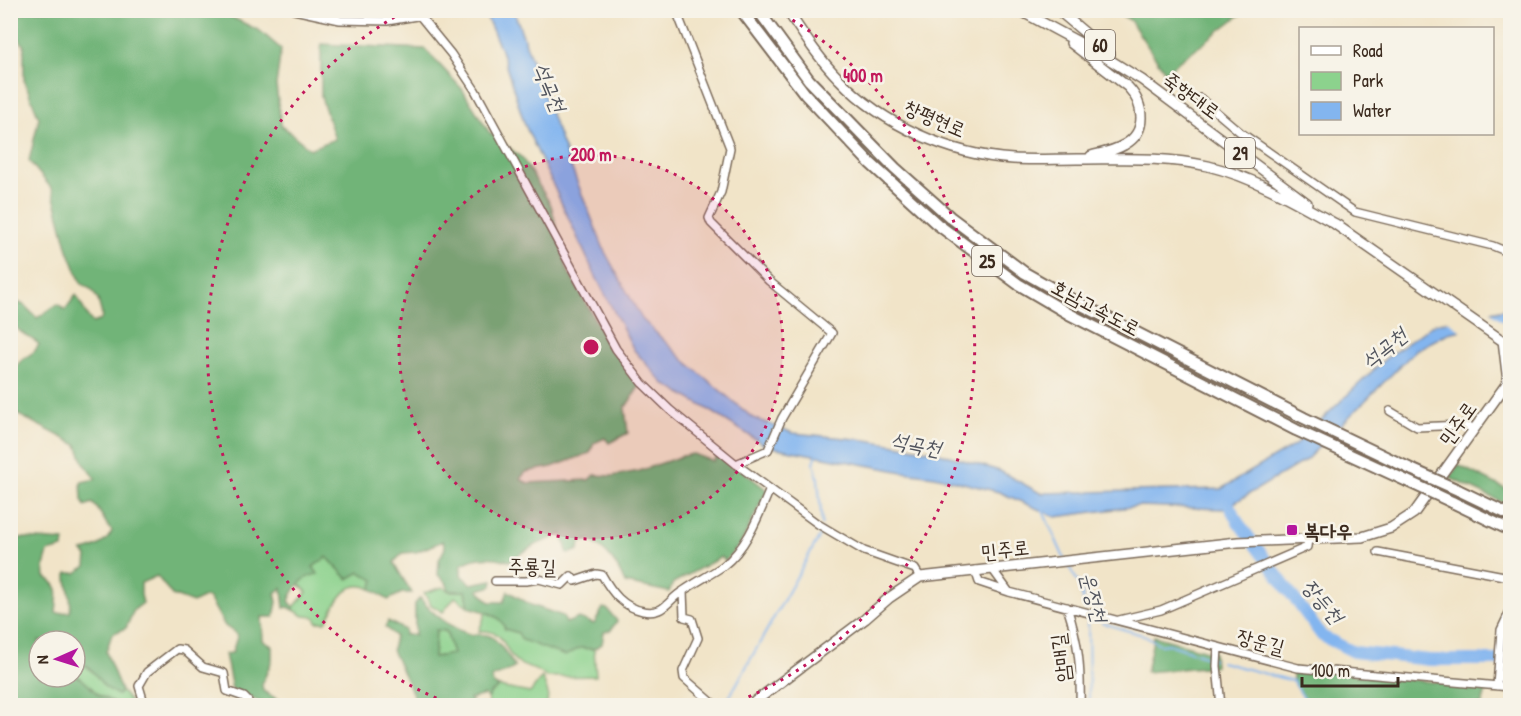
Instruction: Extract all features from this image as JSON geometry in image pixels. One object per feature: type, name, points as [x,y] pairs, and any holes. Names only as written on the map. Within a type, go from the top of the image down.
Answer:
[{"type":"highway","name":"호남고속도로","points":[[741,10],[805,94],[870,163],[937,224],[1018,284],[1059,308],[1296,430],[1510,530]]},
{"type":"highway","name":"호남고속도로","points":[[758,10],[809,80],[895,168],[950,217],[1025,273],[1078,303],[1304,418],[1510,515]]},
{"type":"main road","name":"창평현로","points":[[788,10],[824,63],[840,80],[886,116],[914,132],[949,146],[1012,159],[1133,158],[1209,166],[1255,183],[1339,226]]},
{"type":"main road","name":"죽향대로","points":[[1019,10],[1097,52],[1142,80],[1339,226],[1505,342]]},
{"type":"main road","name":"60","points":[[1058,10],[1142,80]]},
{"type":"main road","points":[[1047,25],[1128,87],[1136,95],[1140,106],[1142,117],[1133,138],[1124,145],[1080,159]]},
{"type":"main road","points":[[1505,342],[1508,385]]},
{"type":"main road","name":"민주로","points":[[748,705],[865,619],[889,598],[920,578],[1238,542],[1362,537],[1383,532],[1414,513],[1508,385]]},
{"type":"street","points":[[294,10],[340,20],[387,21],[452,11]]},
{"type":"street","points":[[676,10],[730,148],[721,192],[709,218],[711,223],[769,281],[832,333],[779,424],[768,450],[736,464]]},
{"type":"street","points":[[420,16],[476,90],[616,349],[642,383],[670,410],[736,464],[826,530],[864,551],[915,569],[920,578]]},
{"type":"street","points":[[1200,98],[1240,132],[1355,212],[1493,246],[1510,253]]},
{"type":"street","points":[[1390,411],[1417,427],[1461,425],[1475,428]]},
{"type":"street","name":"주룡길","points":[[495,581],[539,579],[562,585],[571,576],[574,581],[596,574],[602,576],[616,597],[633,609],[648,612],[660,610],[670,600],[732,558],[748,536],[770,489]]},
{"type":"street","points":[[1117,620],[1161,610],[1307,547],[1308,538]]},
{"type":"street","points":[[1378,552],[1510,576]]},
{"type":"street","name":"장운길","points":[[975,570],[979,582],[1009,592],[1298,668],[1510,687]]},
{"type":"street","points":[[993,570],[1009,592]]},
{"type":"street","points":[[683,591],[684,617],[692,619],[698,638],[683,671],[684,678],[716,705]]},
{"type":"street","name":"암매길","points":[[1071,608],[1081,672],[1080,705]]},
{"type":"street","points":[[1497,686],[1501,630],[1510,611]]},
{"type":"street","name":"장운길","points":[[1218,647],[1221,705]]},
{"type":"street","points":[[145,705],[140,686],[147,672],[163,657],[177,649],[184,650],[203,667],[224,673],[227,691],[244,697],[249,705]]},
{"type":"green space","points":[[31,10],[219,11],[260,31],[281,49],[276,85],[281,125],[310,149],[335,139],[321,97],[321,44],[425,49],[462,89],[489,132],[522,158],[551,205],[567,269],[612,350],[641,384],[625,408],[628,433],[609,443],[605,438],[594,443],[590,453],[552,467],[526,472],[520,479],[528,483],[588,480],[595,475],[612,476],[639,471],[693,454],[713,461],[719,453],[767,490],[741,543],[725,561],[721,557],[673,583],[669,592],[625,583],[611,558],[590,540],[580,542],[579,550],[568,554],[562,534],[535,545],[509,561],[484,557],[472,559],[461,565],[461,575],[471,584],[493,580],[492,586],[478,590],[490,602],[504,602],[508,591],[531,605],[563,616],[566,623],[579,618],[594,624],[603,608],[607,609],[617,621],[611,630],[604,632],[602,644],[594,649],[580,648],[565,656],[522,640],[518,633],[505,629],[495,616],[469,607],[466,591],[449,591],[446,582],[438,575],[439,560],[445,548],[443,541],[416,552],[403,553],[394,562],[412,593],[402,593],[388,600],[371,589],[374,580],[360,572],[348,579],[327,557],[313,567],[318,574],[300,583],[294,592],[289,601],[294,610],[284,608],[282,588],[275,593],[277,602],[274,617],[262,617],[263,641],[272,646],[272,660],[262,684],[263,691],[282,702],[281,706],[261,702],[232,689],[225,654],[232,653],[237,637],[235,633],[225,626],[209,598],[204,597],[193,603],[172,595],[157,576],[141,583],[143,603],[134,610],[126,628],[112,634],[106,652],[121,691],[118,695],[105,687],[87,666],[87,629],[27,629],[27,689],[87,689],[87,684],[100,696],[120,705],[11,705],[11,537],[64,541],[63,548],[48,552],[44,566],[45,577],[57,588],[56,613],[70,612],[67,573],[76,573],[86,566],[87,556],[82,551],[100,545],[112,531],[95,505],[92,503],[85,506],[82,500],[81,482],[96,479],[84,463],[77,445],[17,414],[15,371],[21,361],[34,352],[39,344],[16,327],[12,317],[11,299],[24,305],[37,318],[58,304],[65,310],[76,295],[93,323],[101,320],[102,315],[98,300],[92,290],[81,283],[68,250],[52,189],[29,161],[39,118],[24,80],[24,46],[11,26],[10,18]]},
{"type":"green space","points":[[1114,11],[1245,11],[1165,72],[1130,20]]},
{"type":"green space","points":[[1458,465],[1510,491],[1510,506],[1450,478]]},
{"type":"green space","points":[[327,557],[348,579],[360,572],[375,580],[371,589],[355,586],[349,589],[338,601],[326,622],[317,622],[315,617],[304,616],[294,610],[294,607],[307,592],[299,584],[305,578],[317,573],[313,567]]},
{"type":"green space","points":[[443,587],[449,591],[466,591],[469,607],[455,597],[443,612],[431,605],[424,593]]},
{"type":"green space","points":[[420,598],[448,624],[469,634],[489,636],[502,647],[515,667],[492,678],[493,684],[499,687],[490,693],[488,700],[485,695],[470,699],[473,705],[418,705],[392,650],[395,636],[385,627],[388,621],[405,630],[405,635],[415,635],[415,604]],"holes":[[[436,630],[446,631],[453,654],[434,657]]]},
{"type":"green space","points":[[486,612],[502,620],[505,629],[580,648],[594,649],[596,676],[546,677],[517,662],[500,637],[488,631],[479,631]]},
{"type":"green space","points":[[436,630],[446,631],[453,654],[434,657]]},
{"type":"green space","points":[[1154,636],[1214,653],[1215,666],[1146,672]]},
{"type":"green space","points":[[87,667],[118,695],[121,691],[133,705],[114,702],[97,694],[87,684]]},
{"type":"green space","points":[[1293,669],[1487,687],[1482,705],[1309,706],[1293,681]]},
{"type":"green space","points":[[542,677],[548,693],[547,705],[489,705],[490,693],[499,687],[530,693]]},
{"type":"water","points":[[484,11],[514,11],[560,139],[605,252],[642,319],[684,360],[753,418],[793,433],[866,440],[933,451],[1000,471],[1040,493],[1221,489],[1295,445],[1385,359],[1434,324],[1510,308],[1510,320],[1448,333],[1416,350],[1306,460],[1224,509],[1138,506],[1056,517],[999,492],[935,476],[766,446],[664,384],[634,350],[595,275],[525,125],[501,50]]},
{"type":"pier","points":[[1488,310],[1507,324],[1464,333],[1445,319]]},
{"type":"waterway","points":[[817,453],[814,463],[818,479],[822,524]]},
{"type":"waterway","name":"장등천","points":[[1224,496],[1238,522],[1322,636],[1354,652],[1430,660],[1510,660]]},
{"type":"waterway","name":"운정천","points":[[1043,511],[1064,558]]},
{"type":"waterway","points":[[726,703],[823,530]]},
{"type":"waterway","name":"운정천","points":[[1067,563],[1079,584],[1086,610]]},
{"type":"waterway","name":"운정천","points":[[1087,706],[1089,698],[1088,616]]},
{"type":"waterway","points":[[1102,623],[1146,636],[1161,645],[1169,644],[1213,659]]},
{"type":"waterway","points":[[1221,662],[1293,681],[1309,706]]},
{"type":"place","name":"복다우","points":[[1292,530]]},
{"type":"water label","name":"석곡천","points":[[550,87]]},
{"type":"water label","name":"석곡천","points":[[1384,348]]},
{"type":"water label","name":"석곡천","points":[[916,444]]}]
